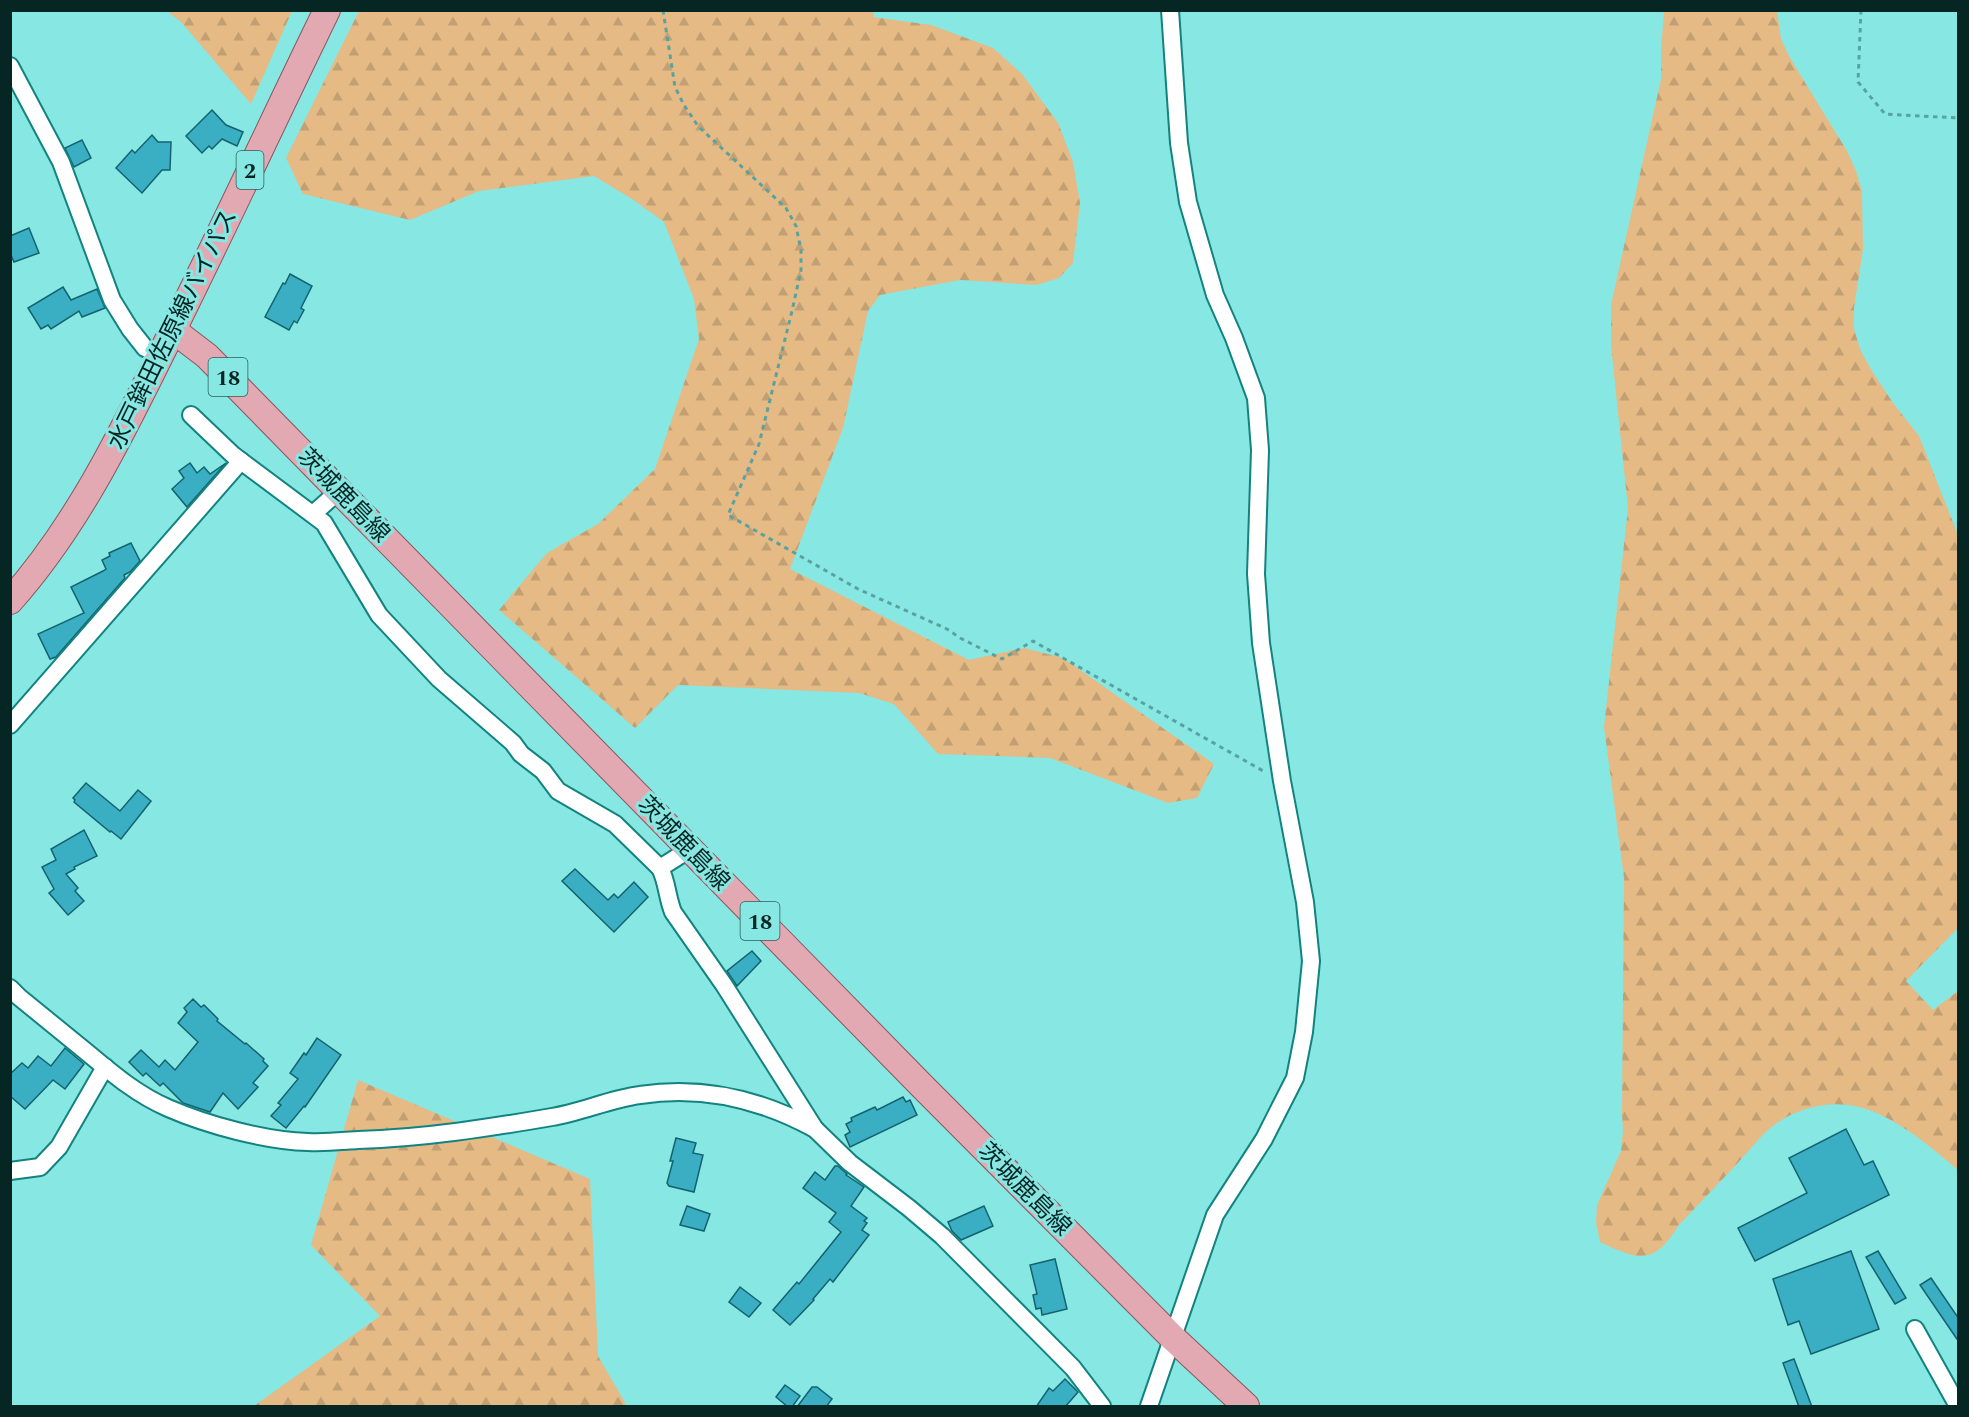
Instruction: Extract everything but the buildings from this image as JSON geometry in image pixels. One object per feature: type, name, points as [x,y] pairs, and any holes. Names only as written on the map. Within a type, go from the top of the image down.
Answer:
[{"type":"main road","name":"水戸鉾田佐原線バイパス","points":[[10,601],[31,578],[63,534],[96,481],[173,330],[327,10]]},
{"type":"main road","name":"茨城鹿島線","points":[[173,330],[207,356],[1174,1339],[1246,1407]]},
{"type":"street","points":[[1149,1407],[1215,1215],[1264,1139],[1295,1078],[1304,1032],[1311,961],[1305,902],[1282,782],[1261,643],[1256,574],[1260,450],[1256,398],[1215,295],[1188,202],[1179,143],[1170,10]]},
{"type":"street","points":[[10,66],[60,162],[112,300],[130,330],[145,348],[160,355]]},
{"type":"street","points":[[191,415],[241,461],[324,523],[378,615],[439,679],[513,743],[521,754],[543,771],[558,790],[615,825],[660,868],[673,912],[731,994],[815,1128],[850,1163],[942,1236],[1073,1368],[1102,1407]]},
{"type":"street","points":[[10,725],[241,461]]},
{"type":"street","points":[[313,514],[340,490]]},
{"type":"street","points":[[660,868],[690,849]]},
{"type":"street","points":[[10,988],[139,1093],[168,1108],[218,1126],[253,1134],[307,1142],[452,1133],[555,1116],[640,1095],[669,1093],[730,1095],[792,1116],[815,1128]]},
{"type":"street","points":[[10,1170],[40,1167],[59,1147],[105,1067]]},
{"type":"street","points":[[1915,1329],[1958,1407]]},
{"type":"path","points":[[663,10],[675,87],[684,105],[698,126],[786,208],[796,226],[801,250],[801,270],[759,444],[728,515],[858,590],[947,629],[1002,659],[1033,641],[1282,782]]},
{"type":"path","points":[[1861,10],[1858,82],[1885,114],[1959,118]]},
{"type":"green space","points":[[167,11],[292,11],[251,104],[181,22]]},
{"type":"green space","points":[[359,11],[874,11],[873,17],[931,25],[993,48],[1022,74],[1058,123],[1073,162],[1080,203],[1073,263],[1059,278],[1037,285],[960,280],[880,295],[868,311],[843,428],[790,569],[969,660],[1024,648],[1063,658],[1214,764],[1197,798],[1168,803],[1050,758],[938,754],[894,704],[859,693],[678,685],[635,728],[499,610],[547,553],[598,524],[655,469],[699,339],[694,299],[664,222],[594,176],[479,191],[410,220],[303,194],[286,158]]},
{"type":"green space","points":[[1664,11],[1777,11],[1781,39],[1790,58],[1847,151],[1862,191],[1863,249],[1854,308],[1854,329],[1860,349],[1893,403],[1919,436],[1958,535],[1958,928],[1906,981],[1933,1010],[1958,991],[1958,1170],[1912,1133],[1867,1109],[1837,1104],[1808,1108],[1781,1120],[1769,1129],[1678,1226],[1661,1248],[1644,1256],[1625,1253],[1600,1242],[1596,1223],[1597,1205],[1621,1151],[1623,1131],[1624,878],[1604,727],[1628,508],[1611,345],[1611,305],[1661,79]]},
{"type":"green space","points":[[358,1080],[590,1179],[598,1356],[627,1406],[254,1406],[380,1316],[311,1245]]}]
